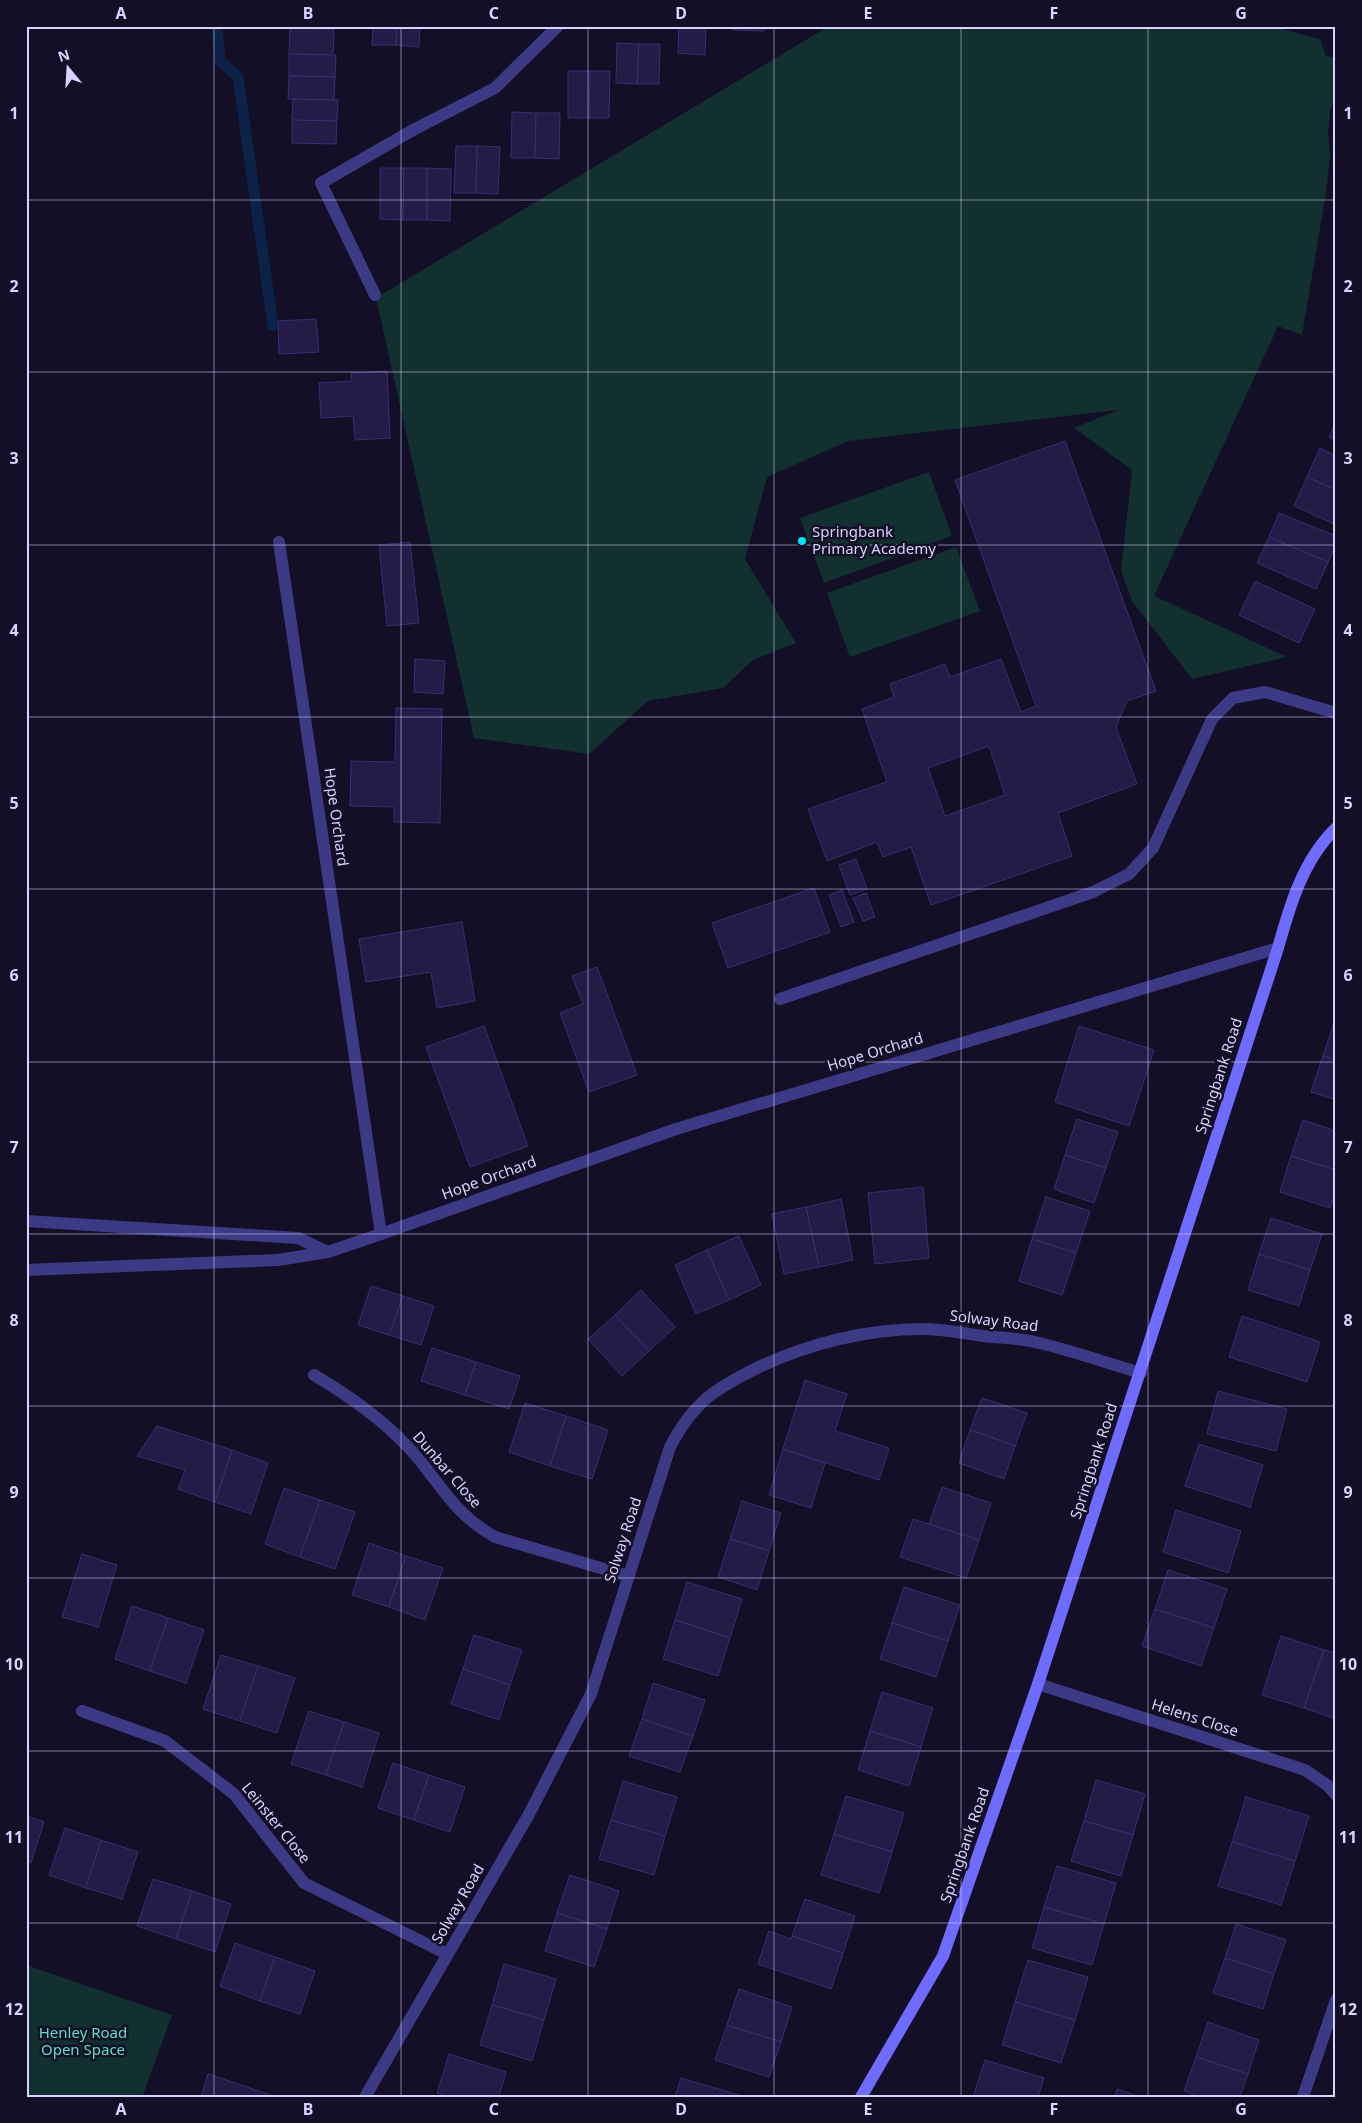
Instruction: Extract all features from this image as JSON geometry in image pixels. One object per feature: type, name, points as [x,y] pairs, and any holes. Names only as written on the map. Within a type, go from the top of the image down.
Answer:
[{"type":"street","points":[[375,295],[321,183],[413,130],[495,88],[558,26]]},
{"type":"street","name":"Hope Orchard","points":[[279,542],[381,1234],[676,1129],[1278,948]]},
{"type":"street","points":[[780,999],[1093,892],[1129,874],[1152,848],[1212,719],[1233,698],[1265,692],[1336,713]]},
{"type":"street","name":"Springbank Road","points":[[860,2097],[943,1956],[1038,1684],[1141,1373],[1278,948],[1292,898],[1316,851],[1336,828]]},
{"type":"street","points":[[26,1221],[298,1238],[328,1252]]},
{"type":"street","points":[[26,1270],[278,1260],[328,1252],[381,1234]]},
{"type":"street","name":"Solway Road","points":[[365,2097],[528,1816],[591,1694],[670,1447],[680,1428],[706,1397],[723,1386],[776,1360],[813,1346],[849,1337],[886,1331],[924,1329],[1034,1341],[1141,1373]]},
{"type":"street","name":"Dunbar Close","points":[[314,1375],[348,1395],[380,1419],[408,1447],[462,1514],[477,1527],[495,1537],[628,1576]]},
{"type":"street","name":"Helens Close","points":[[1038,1684],[1306,1770],[1327,1785],[1336,1795]]},
{"type":"street","name":"Leinster Close","points":[[82,1711],[165,1741],[234,1794],[304,1883],[447,1954]]},
{"type":"street","points":[[1303,2097],[1336,2000]]},
{"type":"green space","points":[[829,26],[1270,26],[1320,39],[1326,56],[1336,58],[1336,98],[1330,110],[1328,134],[1330,156],[1326,193],[1302,335],[1278,326],[1154,596],[1287,657],[1192,679],[1132,601],[1121,570],[1132,470],[1074,428],[1118,410],[848,441],[767,477],[745,559],[796,643],[753,660],[723,688],[648,701],[589,754],[474,738],[376,298]]},
{"type":"green space","points":[[929,472],[952,536],[824,583],[800,518]]},
{"type":"green space","points":[[956,547],[980,611],[850,657],[827,593]]},
{"type":"green space","name":"Henley Road Open Space","points":[[26,1965],[172,2015],[143,2095],[145,2097],[26,2097]]},
{"type":"building","points":[[290,26],[334,26],[334,29]]},
{"type":"building","points":[[373,26],[397,26],[396,45],[372,45]]},
{"type":"building","points":[[397,26],[420,26],[419,47],[396,45]]},
{"type":"building","points":[[679,26],[706,26],[705,55],[678,53]]},
{"type":"building","points":[[733,26],[764,26],[764,31],[733,30]]},
{"type":"building","points":[[290,28],[334,29],[333,55],[289,54]]},
{"type":"building","points":[[617,43],[639,44],[637,84],[616,83]]},
{"type":"building","points":[[639,44],[660,44],[659,84],[637,84]]},
{"type":"building","points":[[289,54],[336,55],[335,77],[289,76]]},
{"type":"building","points":[[568,71],[590,71],[589,118],[568,118]]},
{"type":"building","points":[[590,71],[610,71],[609,118],[589,118]]},
{"type":"building","points":[[289,76],[335,77],[334,100],[288,99]]},
{"type":"building","points":[[293,99],[338,100],[337,121],[292,120]]},
{"type":"building","points":[[512,112],[536,113],[535,158],[511,158]]},
{"type":"building","points":[[536,113],[560,113],[559,159],[535,158]]},
{"type":"building","points":[[292,120],[337,121],[336,144],[292,143]]},
{"type":"building","points":[[456,146],[477,146],[476,193],[454,193]]},
{"type":"building","points":[[477,146],[500,147],[498,194],[476,193]]},
{"type":"building","points":[[380,168],[404,168],[403,220],[380,219]]},
{"type":"building","points":[[404,168],[427,168],[427,220],[403,220]]},
{"type":"building","points":[[427,168],[451,169],[450,221],[427,220]]},
{"type":"building","points":[[316,319],[319,352],[279,354],[278,321]]},
{"type":"building","points":[[387,371],[390,438],[355,440],[353,416],[321,418],[319,383],[351,381],[351,373]]},
{"type":"building","points":[[1336,422],[1336,441],[1329,437]]},
{"type":"building","points":[[1065,441],[1156,691],[1127,701],[1116,727],[1137,784],[1058,813],[1072,856],[931,905],[911,847],[883,857],[877,842],[827,861],[808,809],[887,782],[862,709],[894,697],[890,684],[945,664],[950,677],[1001,659],[1021,712],[1036,706],[955,480]],"holes":[[[989,746],[1005,795],[945,816],[928,768]]]},
{"type":"building","points":[[1320,448],[1336,456],[1336,490],[1307,477]]},
{"type":"building","points":[[1307,477],[1336,490],[1336,525],[1294,506]]},
{"type":"building","points":[[1279,513],[1336,536],[1336,544],[1328,562],[1269,537]]},
{"type":"building","points":[[1269,537],[1328,562],[1316,589],[1257,563]]},
{"type":"building","points":[[410,542],[419,623],[387,626],[379,545]]},
{"type":"building","points":[[1255,581],[1315,609],[1299,643],[1239,615]]},
{"type":"building","points":[[415,659],[445,661],[443,694],[414,692]]},
{"type":"building","points":[[396,708],[442,709],[440,823],[394,822],[394,807],[350,806],[351,761],[395,762]]},
{"type":"building","points":[[856,859],[867,889],[850,895],[839,865]]},
{"type":"building","points":[[814,888],[830,932],[728,968],[712,923]]},
{"type":"building","points":[[842,890],[854,922],[841,927],[829,895]]},
{"type":"building","points":[[866,893],[875,917],[863,921],[853,898]]},
{"type":"building","points":[[462,922],[475,1001],[437,1008],[431,972],[366,982],[359,939]]},
{"type":"building","points":[[597,967],[637,1075],[589,1092],[560,1013],[583,1004],[572,976]]},
{"type":"building","points":[[1336,1020],[1336,1060],[1323,1056]]},
{"type":"building","points":[[484,1026],[528,1146],[470,1167],[426,1047]]},
{"type":"building","points":[[1079,1026],[1154,1050],[1129,1126],[1055,1102]]},
{"type":"building","points":[[1323,1056],[1336,1060],[1336,1100],[1311,1092]]},
{"type":"building","points":[[1077,1119],[1118,1132],[1106,1168],[1065,1155]]},
{"type":"building","points":[[1303,1120],[1336,1131],[1336,1170],[1291,1156]]},
{"type":"building","points":[[1065,1155],[1106,1168],[1094,1203],[1054,1189]]},
{"type":"building","points":[[1291,1156],[1336,1170],[1336,1191],[1330,1208],[1280,1192]]},
{"type":"building","points":[[923,1187],[929,1258],[875,1264],[868,1193]]},
{"type":"building","points":[[1046,1197],[1090,1211],[1076,1253],[1032,1239]]},
{"type":"building","points":[[841,1199],[853,1260],[819,1267],[806,1207]]},
{"type":"building","points":[[806,1207],[819,1267],[784,1274],[772,1214]]},
{"type":"building","points":[[1271,1218],[1322,1234],[1310,1270],[1259,1254]]},
{"type":"building","points":[[739,1236],[761,1285],[729,1300],[707,1250]]},
{"type":"building","points":[[1032,1239],[1076,1253],[1062,1295],[1019,1281]]},
{"type":"building","points":[[707,1250],[729,1300],[696,1314],[675,1265]]},
{"type":"building","points":[[1259,1254],[1310,1270],[1299,1306],[1248,1290]]},
{"type":"building","points":[[371,1286],[403,1296],[389,1335],[358,1325]]},
{"type":"building","points":[[641,1290],[675,1327],[649,1351],[615,1315]]},
{"type":"building","points":[[403,1296],[434,1306],[421,1345],[389,1335]]},
{"type":"building","points":[[615,1315],[649,1351],[622,1376],[588,1339]]},
{"type":"building","points":[[1242,1316],[1320,1342],[1307,1382],[1229,1357]]},
{"type":"building","points":[[432,1348],[476,1362],[465,1395],[421,1381]]},
{"type":"building","points":[[476,1362],[520,1376],[509,1409],[465,1395]]},
{"type":"building","points":[[805,1380],[847,1394],[835,1431],[889,1448],[879,1480],[783,1449]]},
{"type":"building","points":[[1218,1391],[1287,1409],[1276,1451],[1207,1434]]},
{"type":"building","points":[[982,1398],[1027,1413],[1015,1446],[970,1430]]},
{"type":"building","points":[[525,1403],[566,1416],[550,1466],[509,1452]]},
{"type":"building","points":[[566,1416],[608,1430],[592,1479],[550,1466]]},
{"type":"building","points":[[157,1426],[232,1450],[215,1502],[178,1489],[185,1470],[137,1456]]},
{"type":"building","points":[[970,1430],[1015,1446],[1004,1479],[959,1463]]},
{"type":"building","points":[[1199,1444],[1263,1465],[1250,1507],[1185,1486]]},
{"type":"building","points":[[783,1449],[825,1463],[811,1508],[769,1495]]},
{"type":"building","points":[[232,1450],[268,1463],[251,1514],[215,1502]]},
{"type":"building","points":[[942,1487],[991,1503],[979,1540],[929,1524]]},
{"type":"building","points":[[284,1488],[320,1500],[300,1557],[265,1544]]},
{"type":"building","points":[[320,1500],[355,1512],[335,1569],[300,1557]]},
{"type":"building","points":[[742,1501],[781,1513],[769,1551],[730,1539]]},
{"type":"building","points":[[1176,1510],[1241,1531],[1228,1573],[1163,1552]]},
{"type":"building","points":[[913,1519],[979,1540],[966,1578],[900,1557]]},
{"type":"building","points":[[730,1539],[769,1551],[757,1590],[718,1577]]},
{"type":"building","points":[[369,1543],[406,1556],[389,1607],[352,1595]]},
{"type":"building","points":[[82,1554],[117,1565],[98,1627],[62,1617]]},
{"type":"building","points":[[406,1556],[443,1568],[425,1620],[389,1607]]},
{"type":"building","points":[[1168,1570],[1227,1589],[1214,1628],[1155,1609]]},
{"type":"building","points":[[687,1582],[742,1599],[730,1638],[675,1620]]},
{"type":"building","points":[[904,1587],[960,1605],[948,1641],[892,1623]]},
{"type":"building","points":[[132,1606],[168,1618],[150,1671],[115,1659]]},
{"type":"building","points":[[1155,1609],[1214,1628],[1201,1666],[1142,1646]]},
{"type":"building","points":[[168,1618],[204,1630],[186,1683],[150,1671]]},
{"type":"building","points":[[675,1620],[730,1638],[718,1676],[663,1659]]},
{"type":"building","points":[[892,1623],[948,1641],[936,1677],[880,1659]]},
{"type":"building","points":[[474,1635],[522,1650],[510,1685],[463,1669]]},
{"type":"building","points":[[1281,1636],[1324,1650],[1304,1708],[1262,1695]]},
{"type":"building","points":[[1324,1650],[1336,1653],[1336,1719],[1304,1708]]},
{"type":"building","points":[[221,1655],[258,1666],[240,1721],[203,1709]]},
{"type":"building","points":[[258,1666],[295,1678],[277,1733],[240,1721]]},
{"type":"building","points":[[463,1669],[510,1685],[499,1720],[451,1704]]},
{"type":"building","points":[[653,1683],[705,1700],[693,1736],[642,1719]]},
{"type":"building","points":[[882,1692],[933,1708],[921,1747],[870,1731]]},
{"type":"building","points":[[309,1711],[344,1722],[326,1775],[291,1764]]},
{"type":"building","points":[[642,1719],[693,1736],[680,1772],[629,1756]]},
{"type":"building","points":[[344,1722],[379,1733],[362,1787],[326,1775]]},
{"type":"building","points":[[870,1731],[921,1747],[909,1786],[858,1770]]},
{"type":"building","points":[[393,1763],[429,1775],[414,1820],[378,1808]]},
{"type":"building","points":[[429,1775],[465,1787],[450,1832],[414,1820]]},
{"type":"building","points":[[1096,1780],[1145,1794],[1133,1835],[1084,1821]]},
{"type":"building","points":[[623,1781],[677,1797],[665,1836],[611,1820]]},
{"type":"building","points":[[846,1796],[904,1813],[892,1852],[834,1834]]},
{"type":"building","points":[[1246,1797],[1309,1816],[1295,1861],[1232,1842]]},
{"type":"building","points":[[26,1816],[44,1822],[31,1863],[26,1862]]},
{"type":"building","points":[[611,1820],[665,1836],[654,1875],[599,1859]]},
{"type":"building","points":[[1084,1821],[1133,1835],[1121,1876],[1071,1861]]},
{"type":"building","points":[[65,1828],[101,1840],[86,1888],[49,1875]]},
{"type":"building","points":[[834,1834],[892,1852],[879,1893],[821,1875]]},
{"type":"building","points":[[101,1840],[138,1852],[122,1899],[86,1888]]},
{"type":"building","points":[[1232,1842],[1295,1861],[1281,1905],[1218,1886]]},
{"type":"building","points":[[1057,1866],[1116,1883],[1104,1924],[1044,1907]]},
{"type":"building","points":[[570,1875],[619,1891],[607,1929],[557,1913]]},
{"type":"building","points":[[153,1879],[192,1891],[176,1939],[137,1926]]},
{"type":"building","points":[[192,1891],[231,1904],[215,1952],[176,1939]]},
{"type":"building","points":[[805,1899],[855,1916],[843,1953],[792,1936]]},
{"type":"building","points":[[1044,1907],[1104,1924],[1092,1965],[1032,1948]]},
{"type":"building","points":[[557,1913],[607,1929],[594,1967],[545,1951]]},
{"type":"building","points":[[1236,1924],[1286,1940],[1274,1974],[1225,1958]]},
{"type":"building","points":[[769,1931],[791,1939],[792,1936],[843,1953],[831,1989],[758,1964]]},
{"type":"building","points":[[235,1943],[275,1957],[260,2001],[220,1986]]},
{"type":"building","points":[[275,1957],[315,1971],[300,2014],[260,2001]]},
{"type":"building","points":[[1225,1958],[1274,1974],[1263,2009],[1213,1993]]},
{"type":"building","points":[[1028,1960],[1088,1977],[1075,2020],[1015,2002]]},
{"type":"building","points":[[504,1964],[556,1979],[544,2020],[492,2005]]},
{"type":"building","points":[[739,1989],[792,2007],[781,2042],[727,2025]]},
{"type":"building","points":[[1015,2002],[1075,2020],[1061,2063],[1002,2045]]},
{"type":"building","points":[[492,2005],[544,2020],[532,2061],[480,2045]]},
{"type":"building","points":[[1208,2022],[1259,2040],[1248,2074],[1196,2057]]},
{"type":"building","points":[[727,2025],[781,2042],[769,2077],[715,2060]]},
{"type":"building","points":[[449,2054],[506,2072],[499,2097],[448,2097],[437,2093]]},
{"type":"building","points":[[1196,2057],[1248,2074],[1240,2097],[1200,2097],[1184,2091]]},
{"type":"building","points":[[985,2060],[1044,2078],[1038,2097],[973,2097]]},
{"type":"building","points":[[208,2074],[274,2096],[274,2097],[201,2097]]},
{"type":"building","points":[[681,2078],[742,2096],[675,2097]]},
{"type":"building","points":[[1117,2089],[1140,2097],[1115,2097]]},
{"type":"waterway","points":[[217,26],[220,61],[238,77],[273,326]]},
{"type":"place","name":"Springbank Primary Academy","points":[[802,541]]}]
